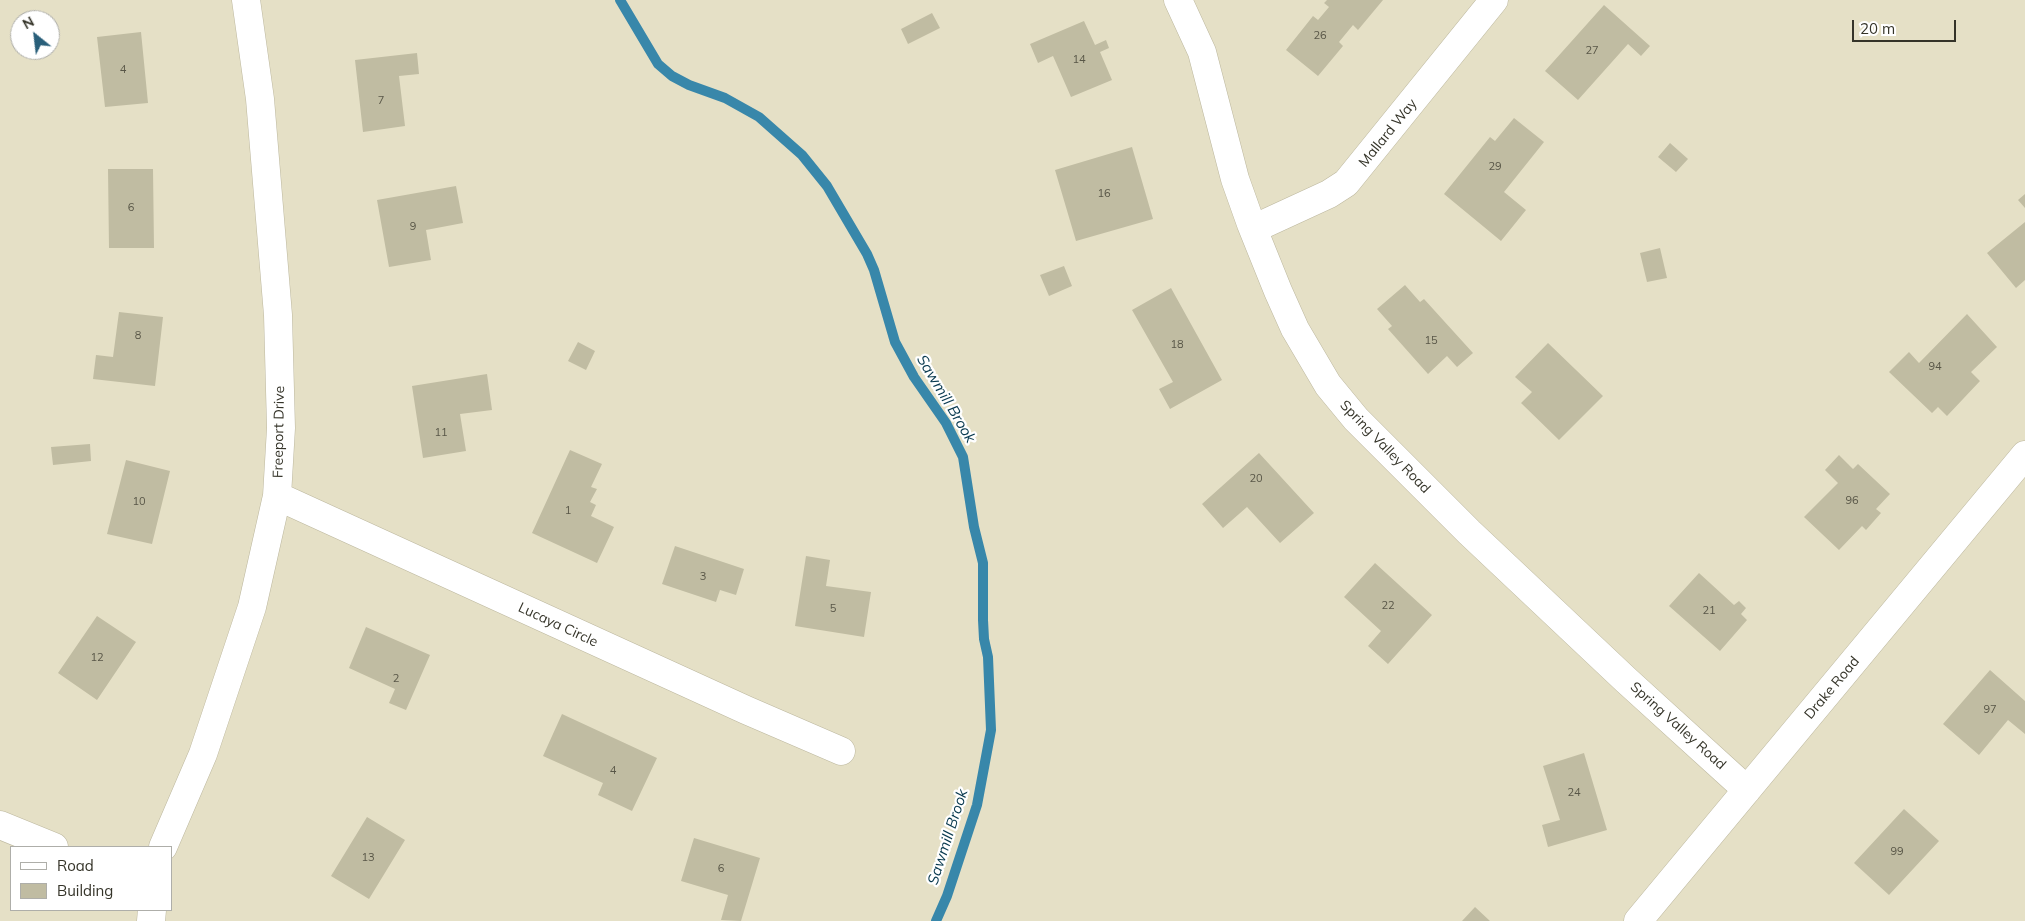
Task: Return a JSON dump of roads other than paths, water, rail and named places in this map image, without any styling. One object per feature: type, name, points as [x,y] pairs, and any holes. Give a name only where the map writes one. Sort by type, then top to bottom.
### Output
[{"type":"street","name":"Freeport Drive","points":[[163,846],[203,754],[252,607],[277,496],[281,428],[278,315],[260,99],[246,0]]},
{"type":"street","name":"Spring Valley Road","points":[[1178,0],[1202,52],[1236,179],[1253,229],[1295,329],[1320,374],[1343,404],[1469,532],[1626,680],[1748,790]]},
{"type":"street","name":"Mallard Way","points":[[1253,229],[1329,194],[1346,183],[1494,0]]},
{"type":"street","name":"Drake Road","points":[[1638,921],[2025,456]]},
{"type":"street","name":"Lucaya Circle","points":[[277,496],[746,710],[841,751]]},
{"type":"street","points":[[0,825],[52,846]]},
{"type":"waterway","name":"Sawmill Brook","points":[[620,0],[658,64],[672,76],[689,85],[725,98],[759,117],[802,155],[827,186],[867,254],[874,270],[895,342],[914,377],[946,423],[963,457],[974,527],[983,563],[983,620],[984,639],[988,657],[991,730],[977,805],[947,896],[936,921]]}]
